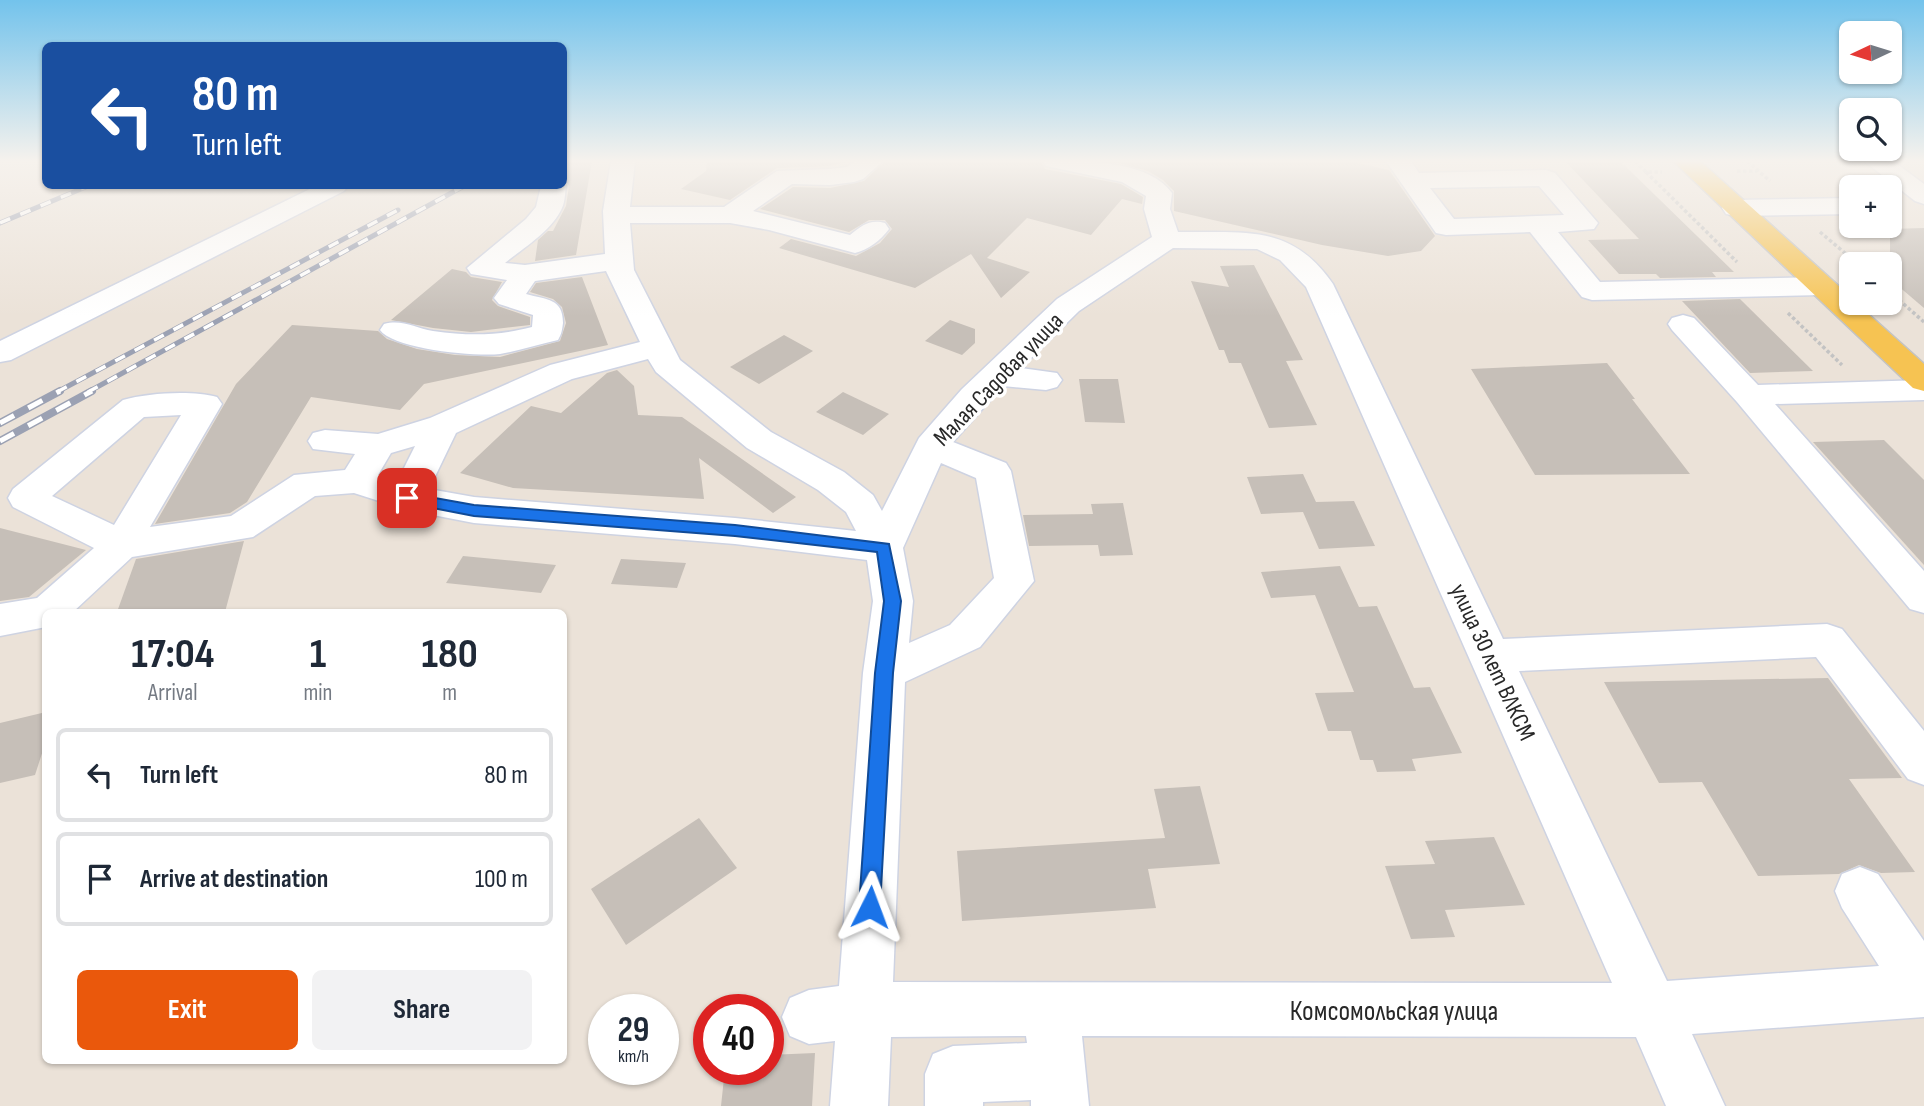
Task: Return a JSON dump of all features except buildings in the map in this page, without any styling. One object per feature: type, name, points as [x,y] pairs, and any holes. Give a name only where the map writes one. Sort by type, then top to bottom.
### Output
[{"type":"main road","points":[[1740,213],[1924,380]]},
{"type":"street","points":[[0,353],[282,213]]},
{"type":"street","points":[[545,213],[535,225],[481,268],[525,274],[619,261]]},
{"type":"street","points":[[730,215],[733,213]]},
{"type":"street","points":[[1158,213],[1167,240]]},
{"type":"street","points":[[1435,213],[1446,227],[1585,223],[1576,213]]},
{"type":"street","points":[[859,1106],[884,673],[892,601],[884,548],[860,504],[831,481],[759,440],[667,365],[620,271],[616,215],[730,215],[772,222],[855,245],[875,229]]},
{"type":"street","points":[[1537,224],[1592,291],[1821,286]]},
{"type":"street","name":"улица 30 лет ВЛКСМ","points":[[1167,240],[1262,241],[1290,254],[1319,284],[1696,1106]]},
{"type":"street","name":"Малая Садовая улица","points":[[884,548],[931,446],[995,375],[1068,306],[1167,240]]},
{"type":"street","points":[[395,330],[429,340],[498,345],[547,333],[548,310],[509,298],[525,274]]},
{"type":"street","points":[[1683,324],[1749,395],[1924,598]]},
{"type":"street","points":[[325,441],[379,445],[442,426],[561,372],[659,347]]},
{"type":"street","points":[[995,375],[1046,380]]},
{"type":"street","points":[[1749,395],[1924,390]]},
{"type":"street","points":[[51,609],[121,545],[205,404],[135,407],[26,498],[121,545],[240,528],[307,484],[356,481],[407,498],[487,512],[735,531],[884,548]]},
{"type":"street","points":[[407,498],[441,460],[442,426]]},
{"type":"street","points":[[356,481],[379,445]]},
{"type":"street","points":[[884,673],[965,636],[1014,580],[993,471],[931,446]]},
{"type":"street","points":[[0,620],[42,612]]},
{"type":"street","points":[[1491,656],[1827,640],[1924,765]]},
{"type":"street","points":[[1860,891],[1924,989]]},
{"type":"street","name":"Комсомольская улица","points":[[809,1017],[864,1010],[1650,1010],[1924,989]]},
{"type":"street","points":[[954,1106],[953,1074],[1058,1088],[1052,1009]]},
{"type":"path","points":[[1902,303],[1924,322]]},
{"type":"railway","points":[[0,223],[25,213]]},
{"type":"railway","points":[[57,392],[393,213]]},
{"type":"railway","points":[[88,392],[415,213]]},
{"type":"railway","points":[[0,423],[60,391]]},
{"type":"railway","points":[[0,441],[92,391]]},
{"type":"route","points":[[407,498],[526,516],[735,531],[884,548],[892,601],[884,673],[870,907]]}]
